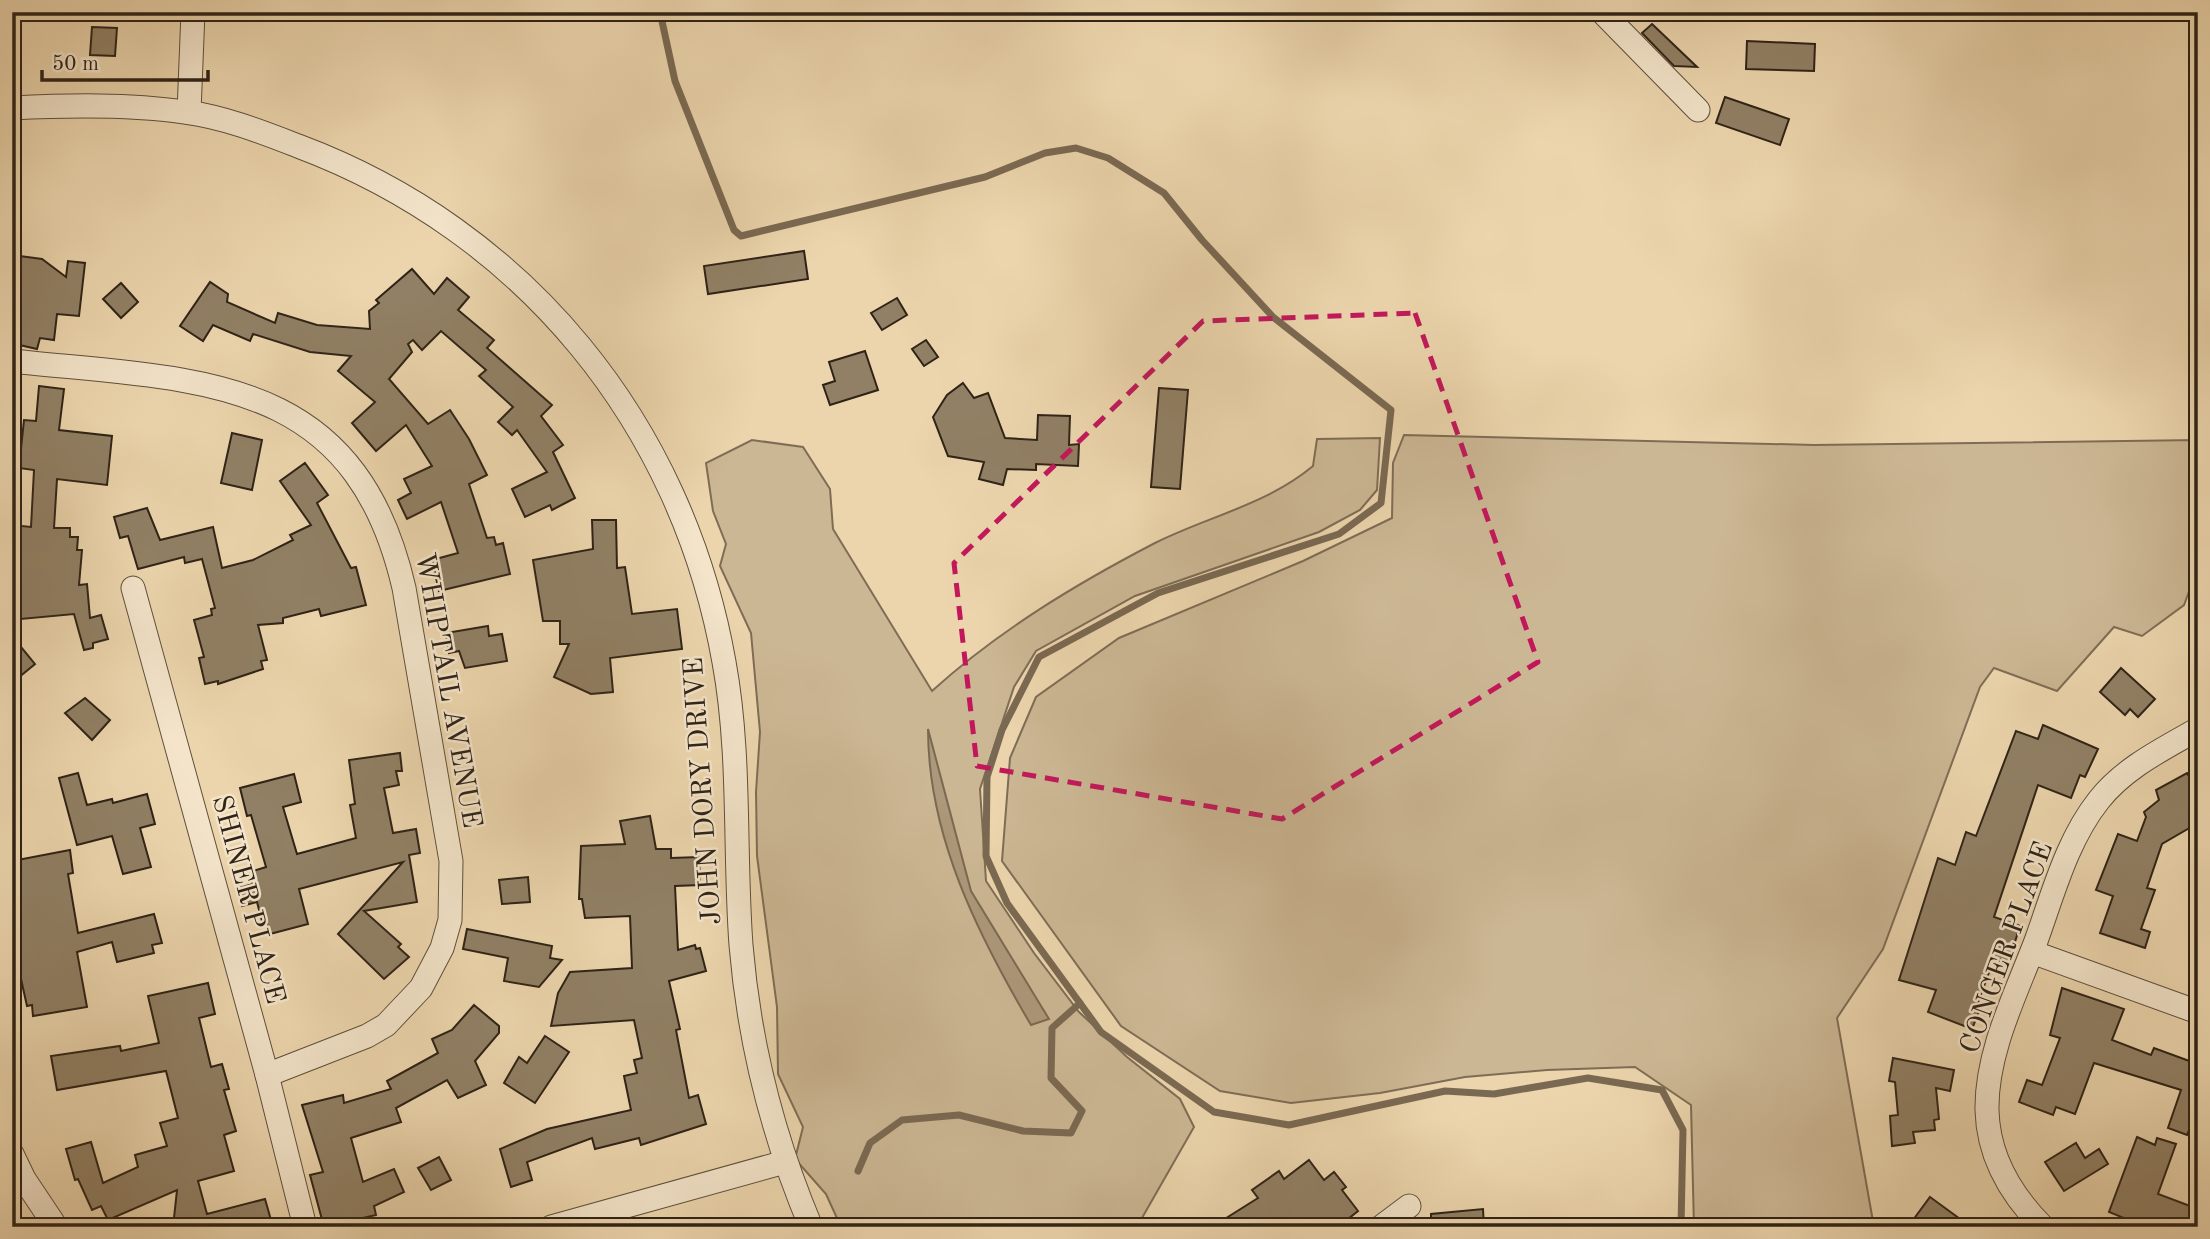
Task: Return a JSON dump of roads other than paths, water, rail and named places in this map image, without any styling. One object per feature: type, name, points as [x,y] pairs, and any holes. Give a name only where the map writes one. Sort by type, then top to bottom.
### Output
[{"type":"street","points":[[189,112],[193,12]]},
{"type":"street","points":[[1602,12],[1698,110]]},
{"type":"street","name":"JOHN DORY DRIVE","points":[[12,108],[111,106],[189,112],[232,123],[335,159],[385,183],[467,235],[519,279],[563,325],[600,370],[643,438],[686,524],[705,578],[725,666],[744,974],[762,1080],[785,1161],[811,1227]]},
{"type":"street","name":"WHIPTAIL AVENUE","points":[[12,361],[173,378],[240,393],[276,407],[307,425],[335,447],[360,478],[394,544],[409,615],[451,861],[450,920],[442,948],[421,988],[386,1025],[367,1036],[267,1075]]},
{"type":"street","name":"SHINER PLACE","points":[[133,588],[267,1075],[305,1227]]},
{"type":"street","name":"CONGER PLACE","points":[[2043,1227],[2007,1182],[1995,1154],[1987,1111],[1994,1057],[2074,842],[2099,799],[2120,777],[2198,729]]},
{"type":"street","points":[[2032,952],[2198,1012]]},
{"type":"street","points":[[12,1154],[24,1179],[56,1227]]},
{"type":"street","points":[[561,1226],[785,1161]]},
{"type":"street","points":[[1381,1227],[1409,1206]]},
{"type":"waterway","points":[[660,12],[675,81],[734,230],[741,236],[985,177],[1045,153],[1076,148],[1108,158],[1164,193],[1202,240],[1273,317],[1391,410],[1381,503],[1339,534],[1158,593],[1039,657],[1002,730],[987,777],[986,856],[1007,903],[1101,1032],[1214,1112],[1289,1125],[1445,1091],[1494,1094],[1588,1078],[1662,1090],[1683,1130],[1681,1227]]},
{"type":"waterway","points":[[858,1171],[870,1143],[902,1120],[959,1115],[1023,1131],[1071,1133],[1082,1111],[1051,1078],[1052,1028],[1080,1003]]}]
